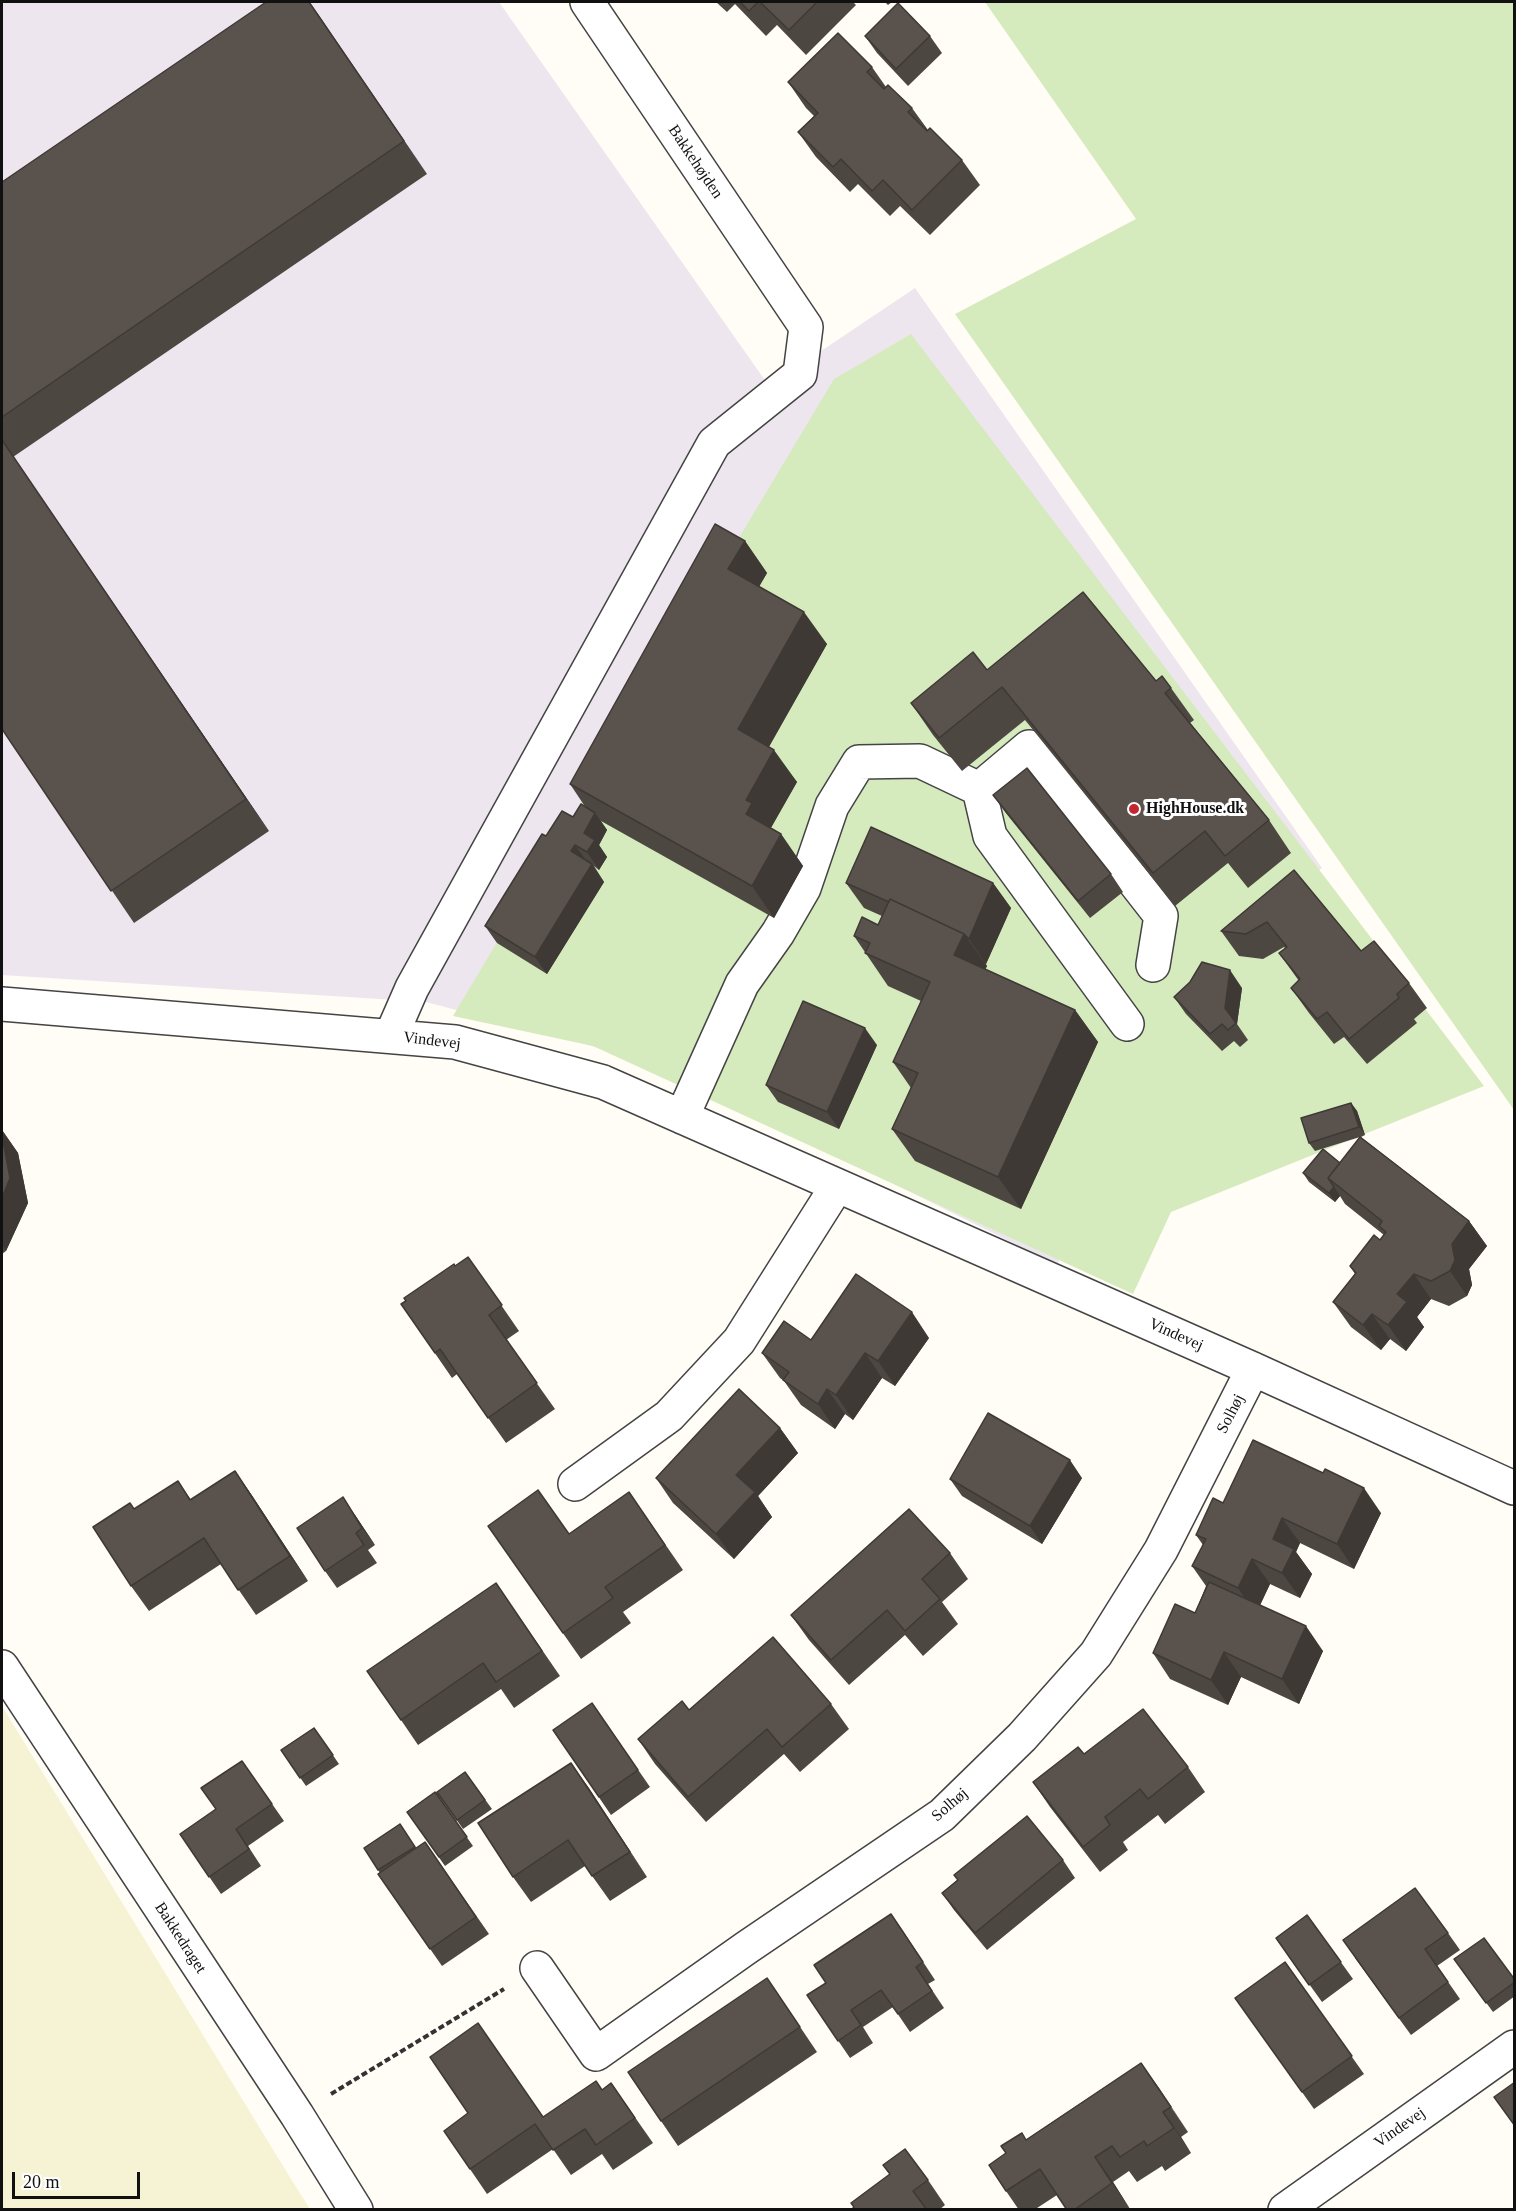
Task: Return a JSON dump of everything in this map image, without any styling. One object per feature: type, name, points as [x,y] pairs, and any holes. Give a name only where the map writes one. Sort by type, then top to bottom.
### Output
[{"type":"street","name":"Bakkehøjden","points":[[391,1036],[412,988],[714,443],[800,374],[806,327],[587,2]]},
{"type":"street","points":[[979,789],[1029,747],[1161,916],[1153,965]]},
{"type":"street","points":[[682,1117],[742,984],[778,933],[804,888],[832,806],[859,762],[920,761],[979,789]]},
{"type":"street","points":[[979,789],[990,836],[1127,1024]]},
{"type":"street","name":"Vindevej","points":[[2,1004],[455,1042],[603,1082],[1253,1369],[1515,1488]]},
{"type":"street","points":[[575,1484],[669,1416],[739,1341],[837,1186]]},
{"type":"street","name":"Solhøj","points":[[537,1968],[597,2054],[746,1948],[942,1815],[1022,1737],[1096,1654],[1161,1550],[1253,1369]]},
{"type":"street","name":"Bakkedraget","points":[[2,1667],[297,2115],[356,2210]]},
{"type":"street","name":"Vindevej","points":[[1285,2210],[1515,2047]]},
{"type":"path","points":[[297,2115],[537,1968]]},
{"type":"shaded area","points":[[2,2],[499,2],[769,386],[915,288],[1322,868],[1185,975],[1057,1265],[645,1060],[426,1002],[2,975]]},
{"type":"shaded area","points":[[2,1706],[291,2179],[310,2209],[2,2209]]},
{"type":"green space","points":[[985,2],[1514,2],[1514,1110],[955,314],[1136,219]]},
{"type":"green space","points":[[911,334],[1484,1086],[1171,1212],[1133,1294],[593,1046],[453,1016],[834,379]]},
{"type":"building","points":[[266,2],[309,2],[404,141],[2,417],[2,182]]},
{"type":"building","points":[[740,2],[758,2],[749,11]]},
{"type":"building","points":[[760,2],[817,2],[789,30]]},
{"type":"building","points":[[898,3],[930,36],[896,69],[865,36]]},
{"type":"building","points":[[838,33],[872,67],[867,72],[884,89],[888,85],[912,108],[908,112],[927,131],[930,128],[962,160],[912,210],[883,180],[872,191],[841,159],[833,167],[798,132],[818,113],[788,82]]},
{"type":"building","points":[[2,440],[246,799],[111,891],[2,729]]},
{"type":"building","points":[[715,524],[745,541],[728,569],[804,612],[738,729],[774,750],[746,800],[752,803],[746,814],[781,834],[752,886],[570,784]]},
{"type":"building","points":[[1083,592],[1156,681],[1162,676],[1171,688],[1165,693],[1269,820],[1225,856],[1205,831],[1153,873],[1002,687],[939,738],[911,703],[973,652],[987,670]]},
{"type":"building","points":[[1027,768],[1111,874],[1078,901],[993,795]]},
{"type":"building","points":[[581,804],[595,813],[584,833],[595,840],[587,852],[575,845],[571,851],[592,864],[535,957],[485,926],[542,834],[546,836],[562,811],[573,817]]},
{"type":"building","points":[[871,827],[993,883],[969,939],[964,934],[890,899],[889,902],[846,883]]},
{"type":"building","points":[[1294,870],[1361,951],[1374,941],[1409,983],[1397,994],[1399,998],[1349,1039],[1327,1012],[1317,1019],[1291,988],[1300,979],[1279,953],[1287,947],[1267,922],[1246,934],[1221,931]]},
{"type":"building","points":[[890,899],[964,934],[954,955],[1075,1010],[998,1177],[892,1129],[918,1073],[893,1062],[930,982],[865,953],[870,943],[854,936],[862,917],[878,925]]},
{"type":"building","points":[[1202,962],[1230,970],[1225,1008],[1236,1023],[1228,1030],[1222,1024],[1210,1034],[1174,997],[1190,982]]},
{"type":"building","points":[[803,1001],[865,1028],[827,1112],[766,1085]]},
{"type":"building","points":[[1351,1103],[1359,1127],[1309,1143],[1301,1118]]},
{"type":"building","points":[[2,1135],[10,1178],[2,1198]]},
{"type":"building","points":[[1360,1137],[1469,1221],[1452,1244],[1455,1260],[1450,1271],[1431,1281],[1414,1274],[1397,1294],[1407,1302],[1388,1325],[1372,1314],[1363,1325],[1333,1302],[1356,1273],[1350,1266],[1374,1235],[1380,1240],[1386,1232],[1379,1226],[1382,1221],[1328,1178]]},
{"type":"building","points":[[1323,1149],[1340,1163],[1328,1178],[1334,1187],[1329,1193],[1303,1173]]},
{"type":"building","points":[[468,1257],[502,1305],[489,1315],[537,1383],[488,1418],[440,1349],[435,1353],[401,1304],[406,1301],[404,1298]]},
{"type":"building","points":[[856,1274],[912,1312],[878,1361],[865,1353],[836,1395],[827,1389],[818,1404],[783,1380],[789,1372],[762,1353],[784,1321],[811,1340]]},
{"type":"building","points":[[739,1389],[780,1428],[736,1475],[755,1492],[716,1534],[656,1478]]},
{"type":"building","points":[[988,1413],[1070,1460],[1030,1526],[950,1479]]},
{"type":"building","points":[[1253,1440],[1323,1473],[1325,1469],[1364,1488],[1337,1544],[1282,1518],[1273,1539],[1294,1549],[1282,1573],[1252,1559],[1238,1588],[1192,1566],[1206,1539],[1196,1535],[1213,1498],[1223,1503]]},
{"type":"building","points":[[235,1471],[290,1556],[238,1590],[204,1538],[131,1586],[93,1527],[130,1503],[134,1509],[178,1481],[190,1500]]},
{"type":"building","points":[[538,1490],[569,1534],[629,1492],[665,1545],[605,1587],[613,1598],[563,1633],[488,1526]]},
{"type":"building","points":[[343,1497],[362,1528],[356,1533],[364,1545],[325,1571],[297,1528]]},
{"type":"building","points":[[909,1509],[950,1553],[922,1579],[940,1599],[905,1631],[887,1610],[831,1660],[791,1615]]},
{"type":"building","points":[[1209,1582],[1306,1626],[1282,1679],[1224,1652],[1211,1680],[1153,1653],[1175,1604],[1195,1613]]},
{"type":"building","points":[[496,1583],[542,1651],[496,1682],[483,1663],[401,1720],[367,1671]]},
{"type":"building","points":[[773,1637],[831,1704],[782,1747],[767,1729],[688,1797],[638,1739],[682,1701],[689,1710]]},
{"type":"building","points":[[592,1703],[638,1770],[599,1797],[553,1730]]},
{"type":"building","points":[[1143,1709],[1188,1767],[1148,1799],[1140,1789],[1105,1817],[1110,1825],[1083,1847],[1033,1782],[1078,1747],[1084,1754]]},
{"type":"building","points":[[314,1728],[333,1755],[300,1778],[281,1750]]},
{"type":"building","points":[[242,1761],[272,1804],[236,1829],[249,1849],[209,1877],[180,1834],[216,1809],[201,1788]]},
{"type":"building","points":[[571,1763],[630,1852],[592,1876],[568,1840],[513,1877],[478,1823]]},
{"type":"building","points":[[465,1772],[485,1800],[457,1820],[437,1792]]},
{"type":"building","points":[[435,1792],[467,1837],[439,1857],[407,1812]]},
{"type":"building","points":[[1027,1816],[1063,1860],[975,1933],[942,1893],[958,1880],[954,1875]]},
{"type":"building","points":[[400,1824],[415,1847],[378,1870],[364,1848]]},
{"type":"building","points":[[425,1842],[476,1917],[430,1949],[378,1874]]},
{"type":"building","points":[[1415,1888],[1448,1933],[1425,1949],[1448,1982],[1399,2018],[1343,1940]]},
{"type":"building","points":[[891,1914],[923,1962],[916,1967],[932,1991],[898,2014],[881,1990],[851,2010],[861,2025],[838,2041],[807,1995],[826,1983],[814,1965]]},
{"type":"building","points":[[1307,1915],[1341,1962],[1309,1985],[1276,1938]]},
{"type":"building","points":[[1484,1938],[1515,1980],[1486,2003],[1454,1959]]},
{"type":"building","points":[[1285,1962],[1352,2056],[1302,2092],[1235,1998]]},
{"type":"building","points":[[767,1978],[800,2027],[661,2121],[628,2072]]},
{"type":"building","points":[[478,2023],[543,2117],[596,2081],[602,2090],[611,2083],[635,2118],[596,2145],[585,2129],[553,2150],[535,2124],[470,2169],[444,2131],[468,2113],[430,2057]]},
{"type":"building","points":[[1141,2063],[1171,2107],[1163,2112],[1174,2128],[1147,2146],[1144,2141],[1120,2157],[1112,2146],[1095,2157],[1112,2183],[1074,2210],[1067,2210],[1040,2169],[1006,2191],[989,2165],[1006,2153],[1001,2146],[1022,2133],[1026,2140]]},
{"type":"building","points":[[1515,2082],[1515,2126],[1494,2097]]},
{"type":"building","points":[[905,2149],[928,2180],[913,2191],[927,2210],[851,2210],[854,2207],[851,2203],[890,2174],[883,2165]]},
{"type":"place","name":"HighHouse.dk","points":[[1134,809]]}]
